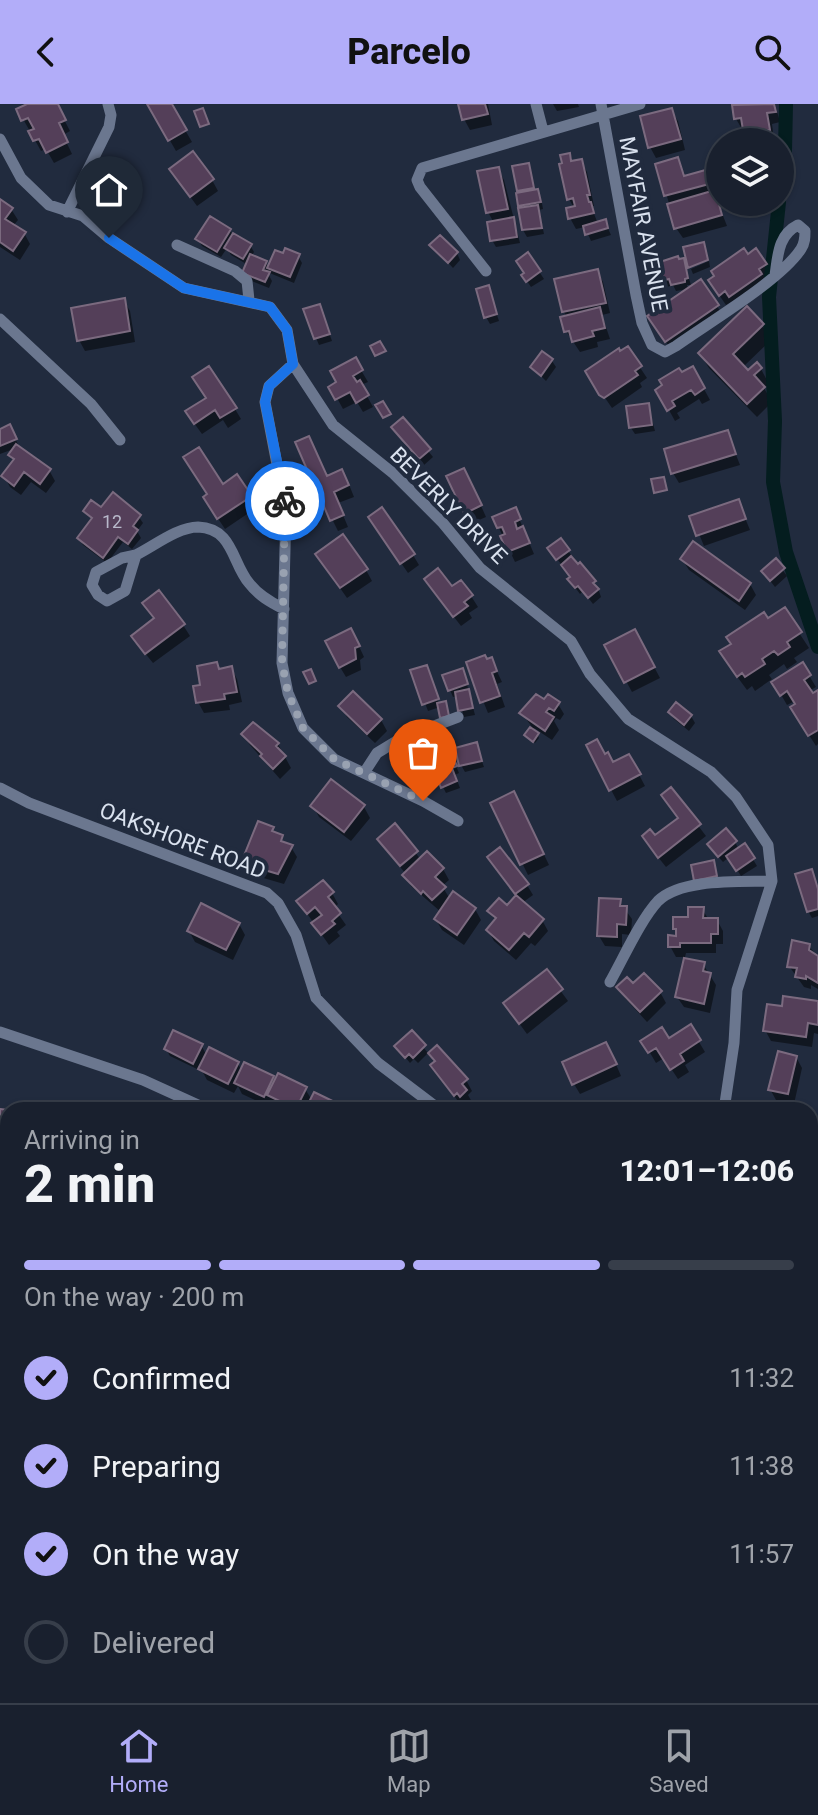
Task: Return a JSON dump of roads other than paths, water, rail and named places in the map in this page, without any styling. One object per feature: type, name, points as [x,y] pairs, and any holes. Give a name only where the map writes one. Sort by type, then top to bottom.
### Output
[{"type":"street","points":[[67,212],[109,127],[111,115],[108,104]]},
{"type":"street","points":[[536,104],[543,131]]},
{"type":"street","points":[[486,271],[420,187],[418,173],[422,168],[543,131],[602,109],[640,104]]},
{"type":"street","name":"MAYFAIR AVENUE","points":[[602,109],[636,295],[642,323],[652,345],[665,352],[676,346],[775,275]]},
{"type":"street","name":"BEVERLY DRIVE","points":[[0,139],[21,178],[49,205],[83,216],[109,238],[184,288],[270,307],[287,330],[293,364],[333,425],[394,474],[442,522],[480,568],[571,641],[590,674],[628,719],[711,772],[736,797],[768,845],[772,881],[737,990],[734,1043],[725,1102]]},
{"type":"street","points":[[177,245],[235,271],[247,281],[249,300]]},
{"type":"street","points":[[0,319],[91,404],[120,440]]},
{"type":"street","points":[[293,364],[269,386],[265,402],[286,511],[282,663],[288,693],[303,728],[334,759],[458,821]]},
{"type":"street","points":[[136,555],[197,527],[212,530],[220,533],[231,545],[247,581],[262,597],[284,609]]},
{"type":"street","points":[[364,773],[377,753],[400,739],[458,717]]},
{"type":"street","name":"OAKSHORE ROAD","points":[[0,788],[29,803],[267,893],[278,903],[296,935],[316,998],[378,1063],[429,1102]]},
{"type":"street","points":[[610,982],[658,901],[672,891],[692,885],[772,881]]},
{"type":"street","points":[[0,1032],[143,1080],[191,1102]]},
{"type":"waterway","points":[[785,128],[786,104]]},
{"type":"waterway","points":[[778,216],[769,297],[775,421],[773,482],[786,552],[818,647]]}]
